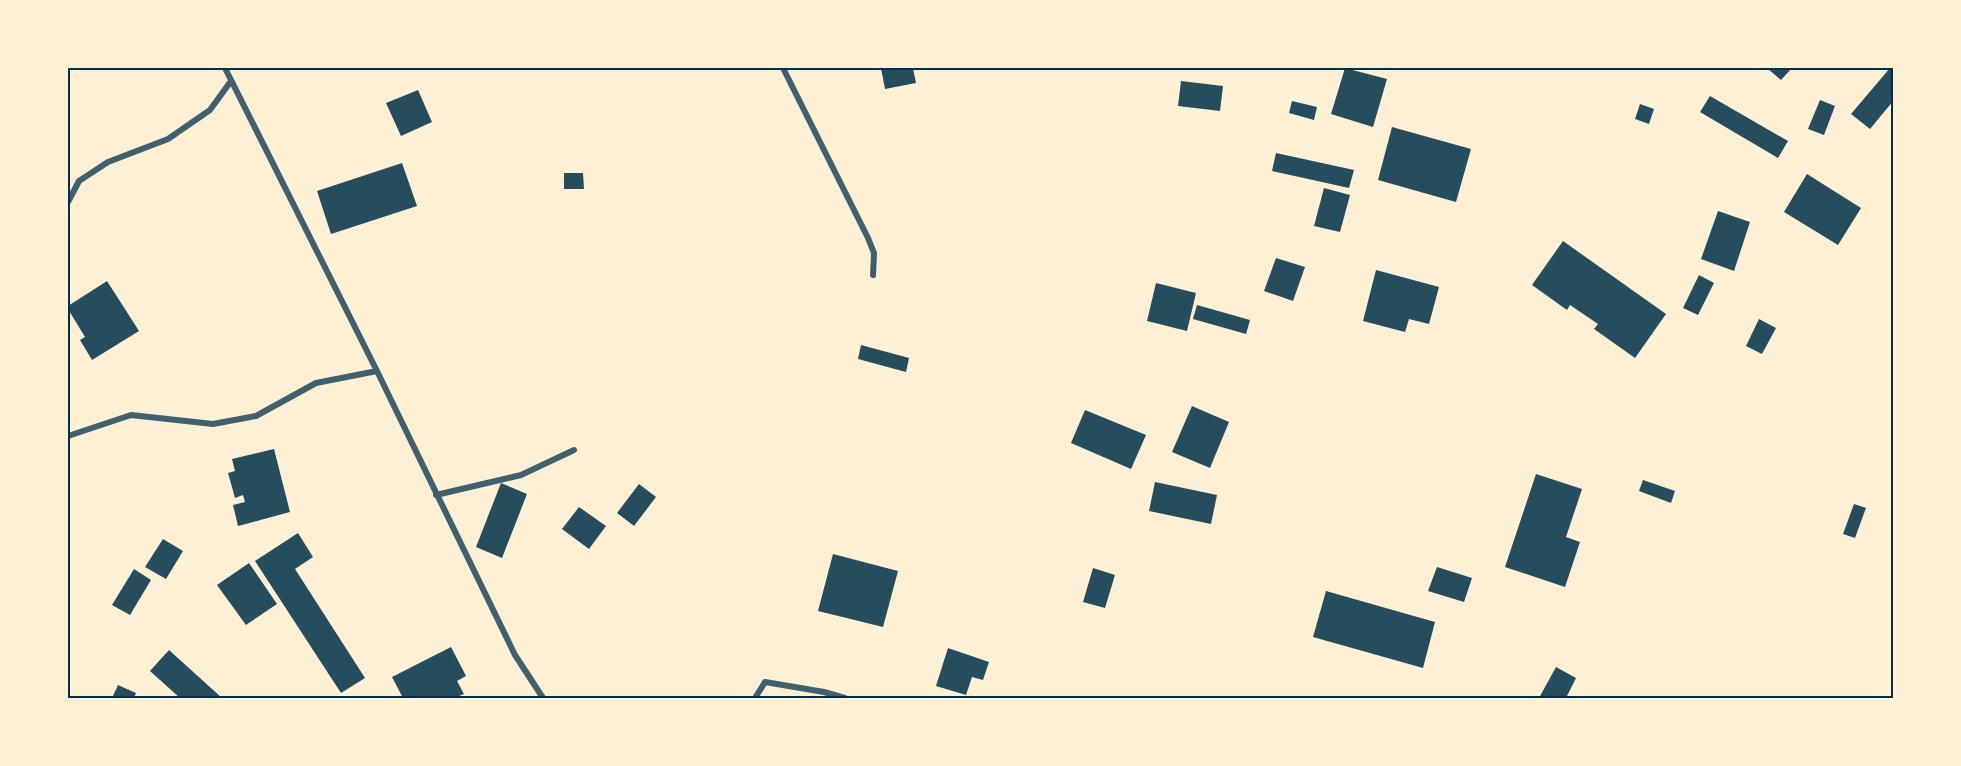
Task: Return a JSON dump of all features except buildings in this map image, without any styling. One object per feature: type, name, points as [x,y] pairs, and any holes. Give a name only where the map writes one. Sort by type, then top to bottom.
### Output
[{"type":"street","points":[[225,68],[377,371],[514,655],[543,699]]},
{"type":"street","points":[[783,68],[868,238],[874,252],[873,275]]},
{"type":"street","points":[[68,202],[79,181],[108,162],[168,139],[210,110],[231,81]]},
{"type":"street","points":[[68,436],[131,415],[213,424],[256,416],[316,383],[377,371]]},
{"type":"street","points":[[436,495],[520,475],[574,450]]},
{"type":"street","points":[[755,699],[765,682],[824,692],[844,699]]}]
